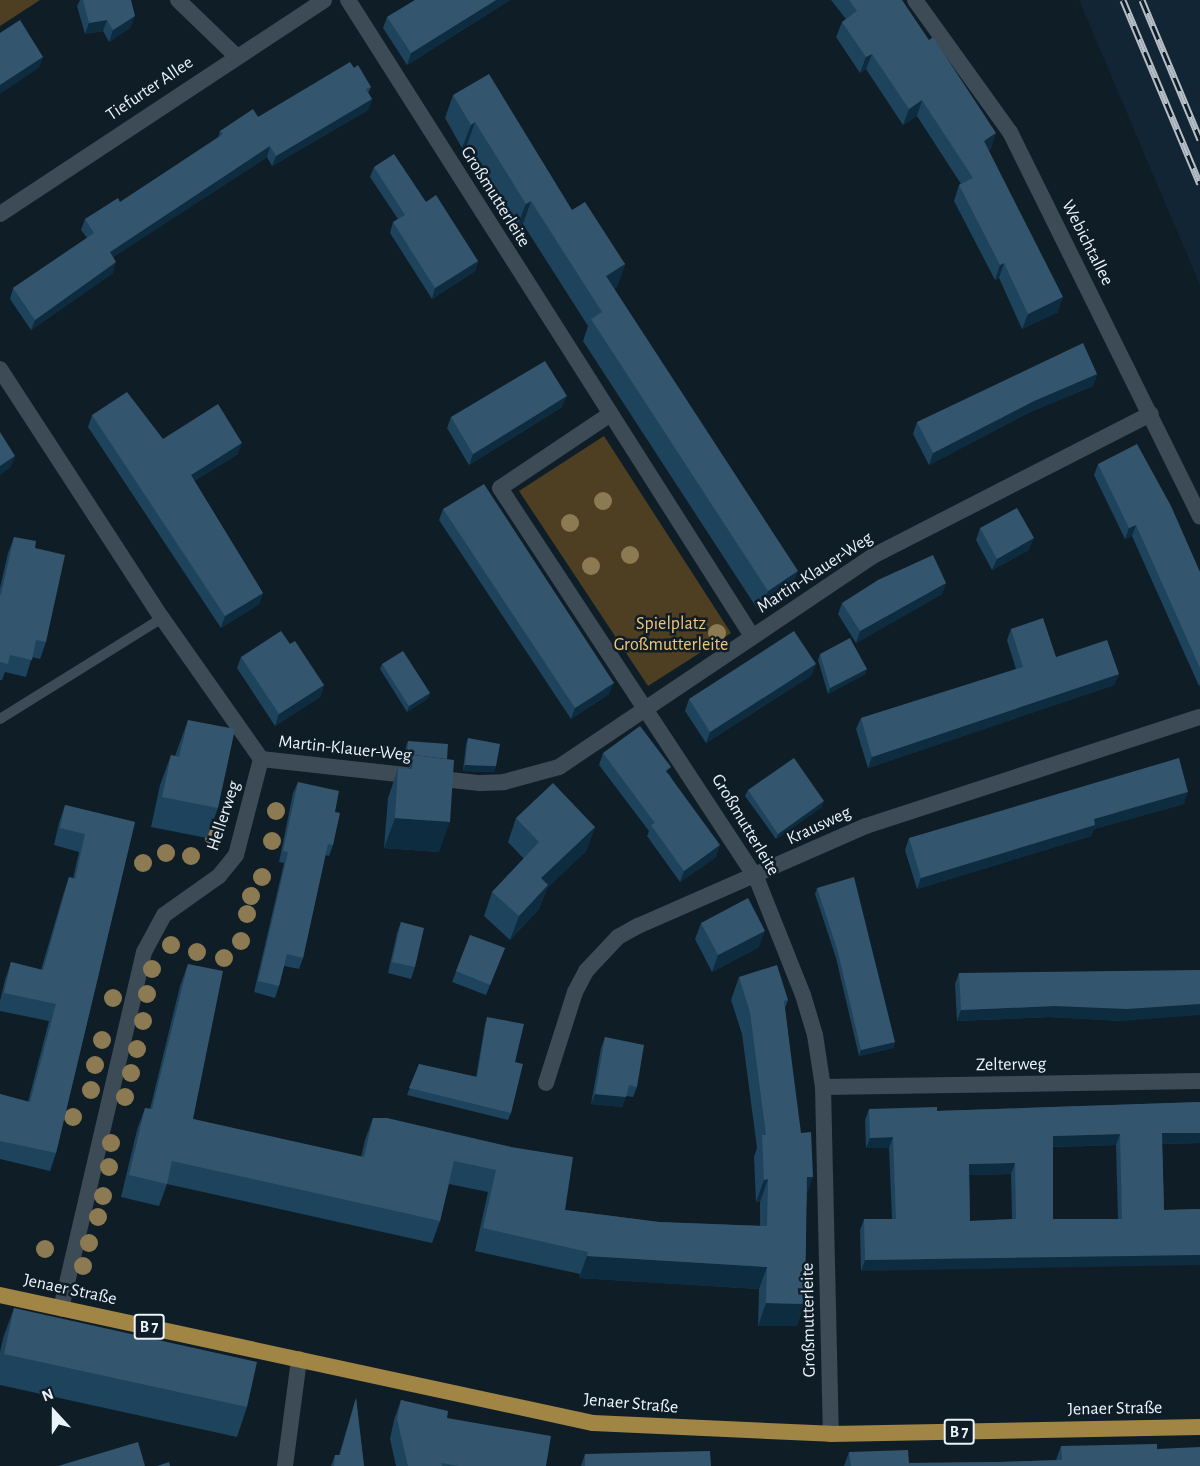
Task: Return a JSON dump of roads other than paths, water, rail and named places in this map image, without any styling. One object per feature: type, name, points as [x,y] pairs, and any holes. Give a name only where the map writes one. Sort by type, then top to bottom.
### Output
[{"type":"main road","name":"Jenaer Straße","points":[[0,1295],[593,1423],[831,1434],[1200,1427]]},
{"type":"street","points":[[178,0],[236,56]]},
{"type":"street","name":"Tiefurter Allee","points":[[0,214],[324,0]]},
{"type":"street","name":"Großmutterleite","points":[[348,0],[609,415],[753,636]]},
{"type":"street","name":"Webichtallee","points":[[915,0],[1010,132],[1200,517]]},
{"type":"street","points":[[0,369],[162,618],[261,759]]},
{"type":"street","name":"Martin-Klauer-Weg","points":[[261,759],[480,783],[504,782],[559,767],[873,556],[1151,414]]},
{"type":"street","name":"Großmutterleite","points":[[609,415],[500,489],[647,707],[756,876],[803,995],[816,1035],[823,1087],[831,1434]]},
{"type":"street","name":"Krausweg","points":[[546,1083],[575,992],[601,953],[638,926],[866,826],[1200,717]]},
{"type":"street","name":"Hellerweg","points":[[61,1308],[144,952],[164,915],[219,876],[236,855],[261,759]]},
{"type":"street","name":"Zelterweg","points":[[823,1087],[1200,1081]]},
{"type":"street","points":[[285,1466],[298,1359]]},
{"type":"lane","points":[[0,719],[162,618]]},
{"type":"railway","points":[[1123,0],[1200,184]]},
{"type":"railway","points":[[1142,0],[1200,139]]},
{"type":"park label","name":"Spielplatz Großmutterleite","points":[[671,635]]}]
